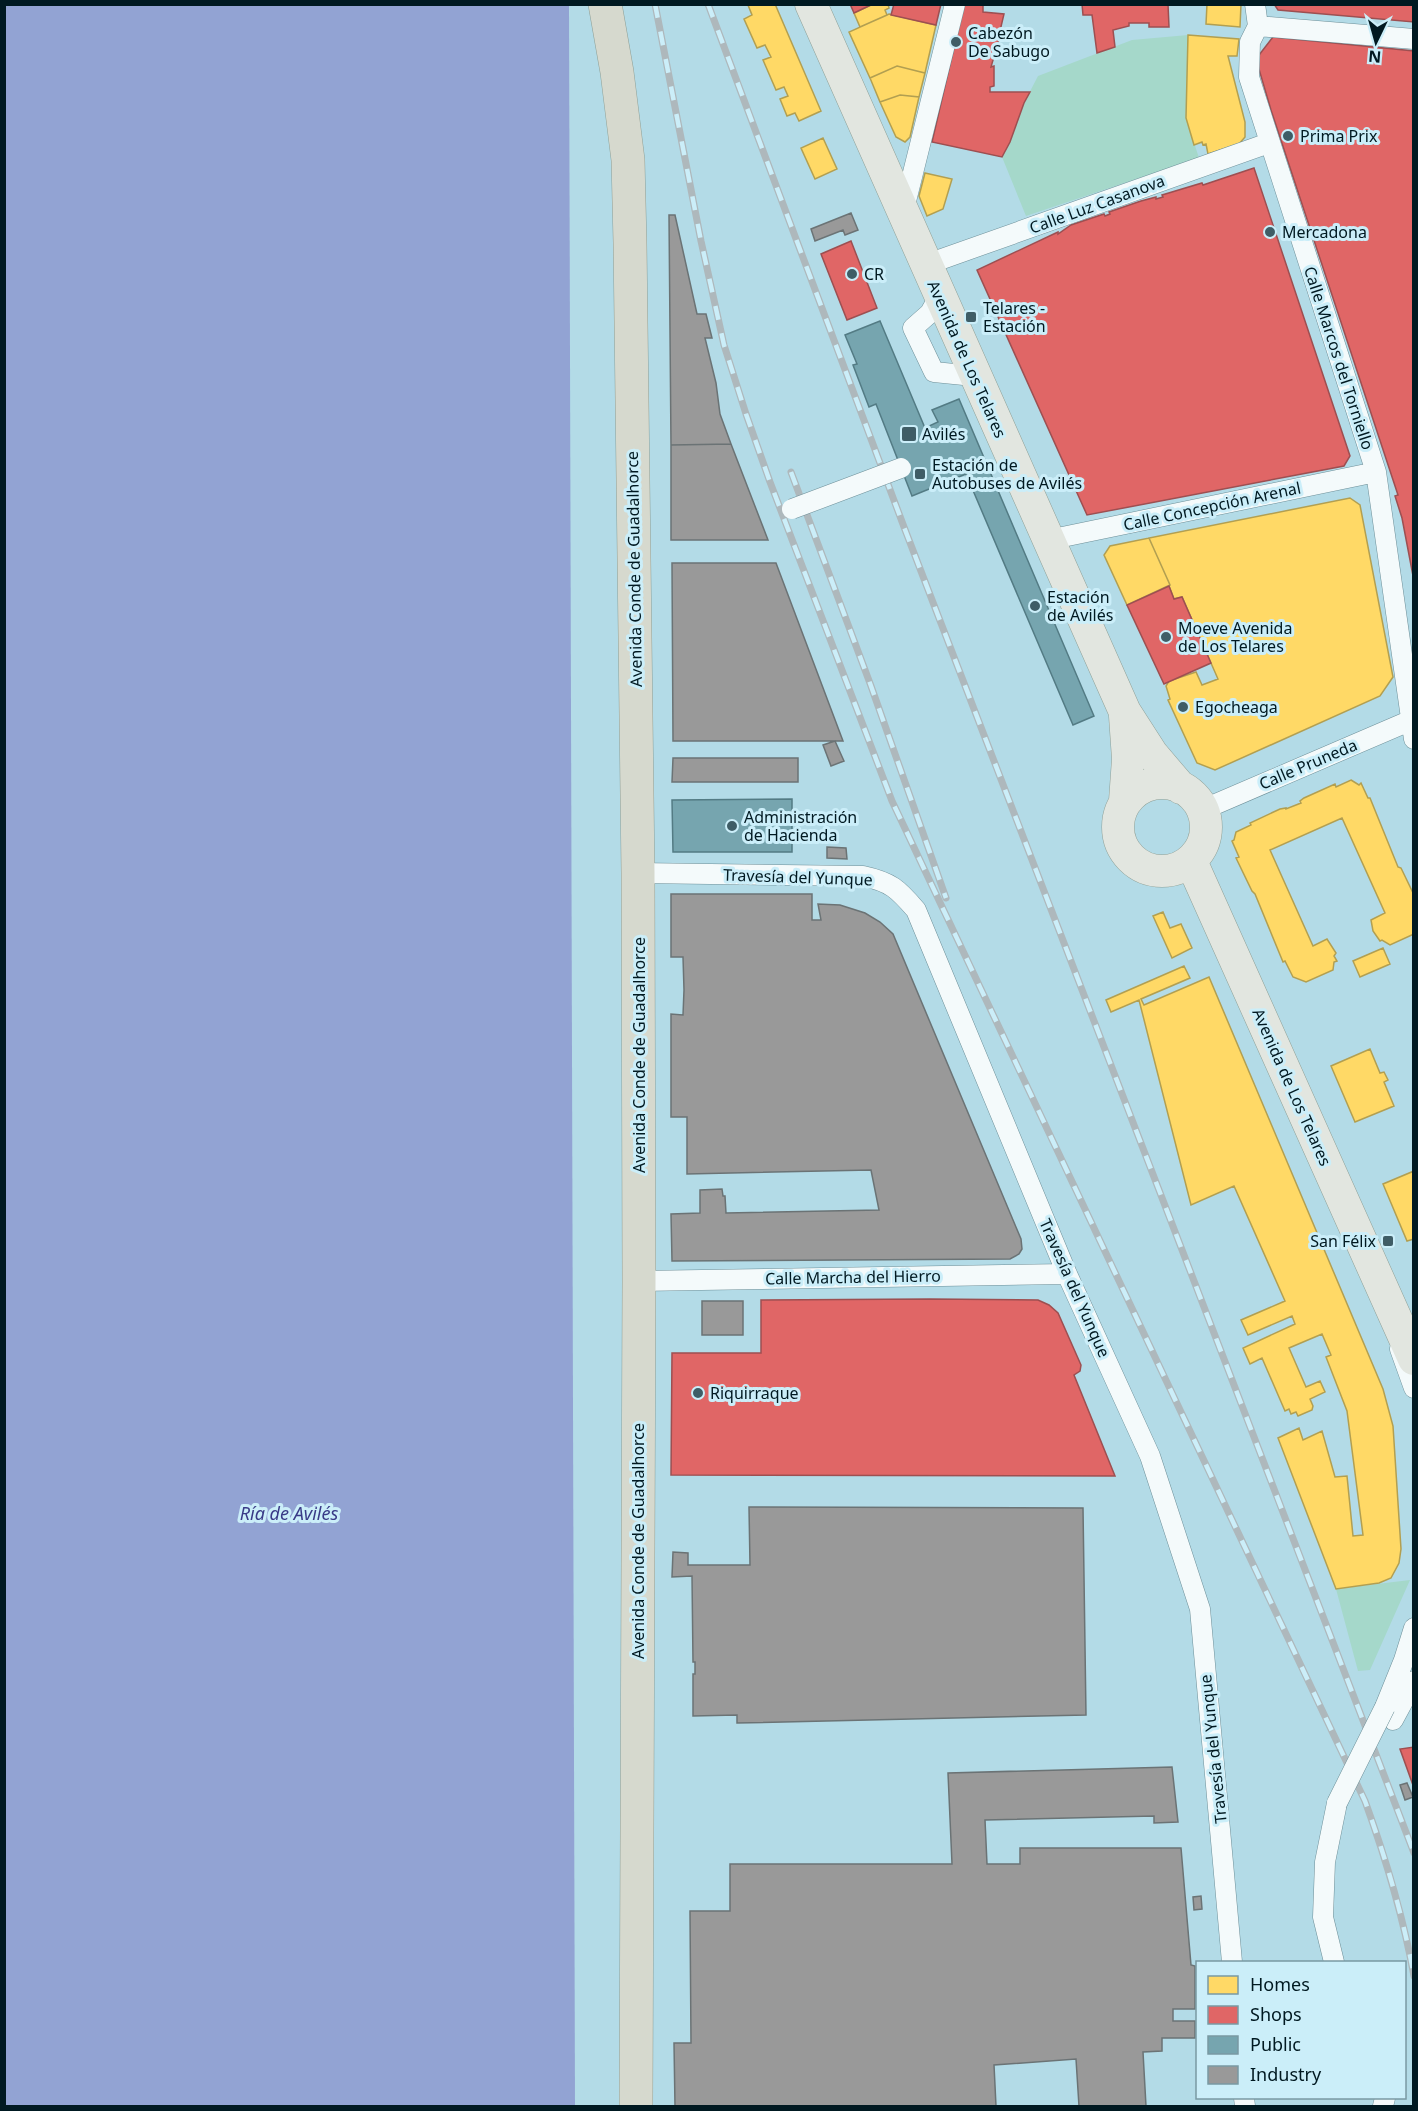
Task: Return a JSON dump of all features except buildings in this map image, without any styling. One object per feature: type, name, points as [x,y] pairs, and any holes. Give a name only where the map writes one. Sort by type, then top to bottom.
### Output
[{"type":"highway","name":"Avenida Conde de Guadalhorce","points":[[605,4],[617,72],[628,159],[638,873],[636,2106]]},
{"type":"main road","name":"Avenida de Los Telares","points":[[811,4],[974,376],[1125,712],[1152,754],[1192,799]]},
{"type":"main road","name":"Avenida de Los Telares","points":[[1125,712],[1128,759],[1125,801]]},
{"type":"main road","points":[[1166,784],[1192,799],[1205,818],[1206,834],[1201,849],[1191,861],[1175,870],[1160,872],[1145,868],[1129,857],[1121,845],[1118,830],[1120,814],[1125,801],[1136,791],[1150,785],[1166,784]]},
{"type":"main road","name":"Avenida de Los Telares","points":[[1191,861],[1413,1359]]},
{"type":"main road","name":"Avenida de Los Telares","points":[[1160,872],[1218,921]]},
{"type":"street","points":[[903,215],[955,4]]},
{"type":"street","name":"Calle Marcos del Torniello","points":[[1255,4],[1258,26],[1250,42],[1249,76],[1376,472],[1412,726]]},
{"type":"street","points":[[1258,26],[1413,39]]},
{"type":"street","name":"Calle Luz Casanova","points":[[925,265],[1269,143]]},
{"type":"street","points":[[792,509],[901,468]]},
{"type":"street","name":"Calle Concepción Arenal","points":[[1048,540],[1376,472]]},
{"type":"street","name":"Calle Pruneda","points":[[1192,799],[1412,726]]},
{"type":"street","name":"Travesía del Yunque","points":[[638,873],[863,876],[882,880],[898,888],[916,910],[1068,1274],[1150,1456],[1200,1609],[1232,1961]]},
{"type":"street","points":[[1366,1253],[1413,1388]]},
{"type":"street","name":"Calle Marcha del Hierro","points":[[639,1281],[1068,1274]]},
{"type":"street","points":[[1389,1714],[1413,1628]]},
{"type":"street","points":[[1334,1961],[1323,1917],[1325,1862],[1341,1808],[1389,1714],[1413,1682]]},
{"type":"green space","points":[[1188,35],[1186,118],[1199,158],[1026,216],[1002,157],[1024,103],[1038,76],[1132,40]]},
{"type":"green space","points":[[1410,1580],[1370,1670],[1358,1671],[1336,1589]]},
{"type":"water","name":"Ría de Avilés","points":[[5,4],[569,5],[575,2106],[5,2106]]},
{"type":"railway","points":[[655,4],[701,241],[724,345],[770,482],[892,801],[1365,1801],[1393,1888],[1414,1976]]},
{"type":"railway","points":[[708,4],[904,527],[1414,1853]]},
{"type":"railway","points":[[791,472],[871,686],[946,898]]},
{"type":"place","name":"Cabezón De Sabugo","points":[[956,42]]},
{"type":"place","name":"Prima Prix","points":[[1288,136]]},
{"type":"place","name":"Mercadona","points":[[1270,232]]},
{"type":"place","name":"CR","points":[[852,274]]},
{"type":"place","name":"Telares - Estación","points":[[971,317]]},
{"type":"place","name":"Avilés","points":[[909,434]]},
{"type":"place","name":"Estación de Autobuses de Avilés","points":[[920,474]]},
{"type":"place","name":"Estación de Avilés","points":[[1035,606]]},
{"type":"place","name":"Moeve Avenida de Los Telares","points":[[1166,637]]},
{"type":"place","name":"Egocheaga","points":[[1183,707]]},
{"type":"place","name":"Administración de Hacienda","points":[[732,826]]},
{"type":"place","name":"San Félix","points":[[1388,1241]]},
{"type":"place","name":"Riquirraque","points":[[698,1393]]}]
